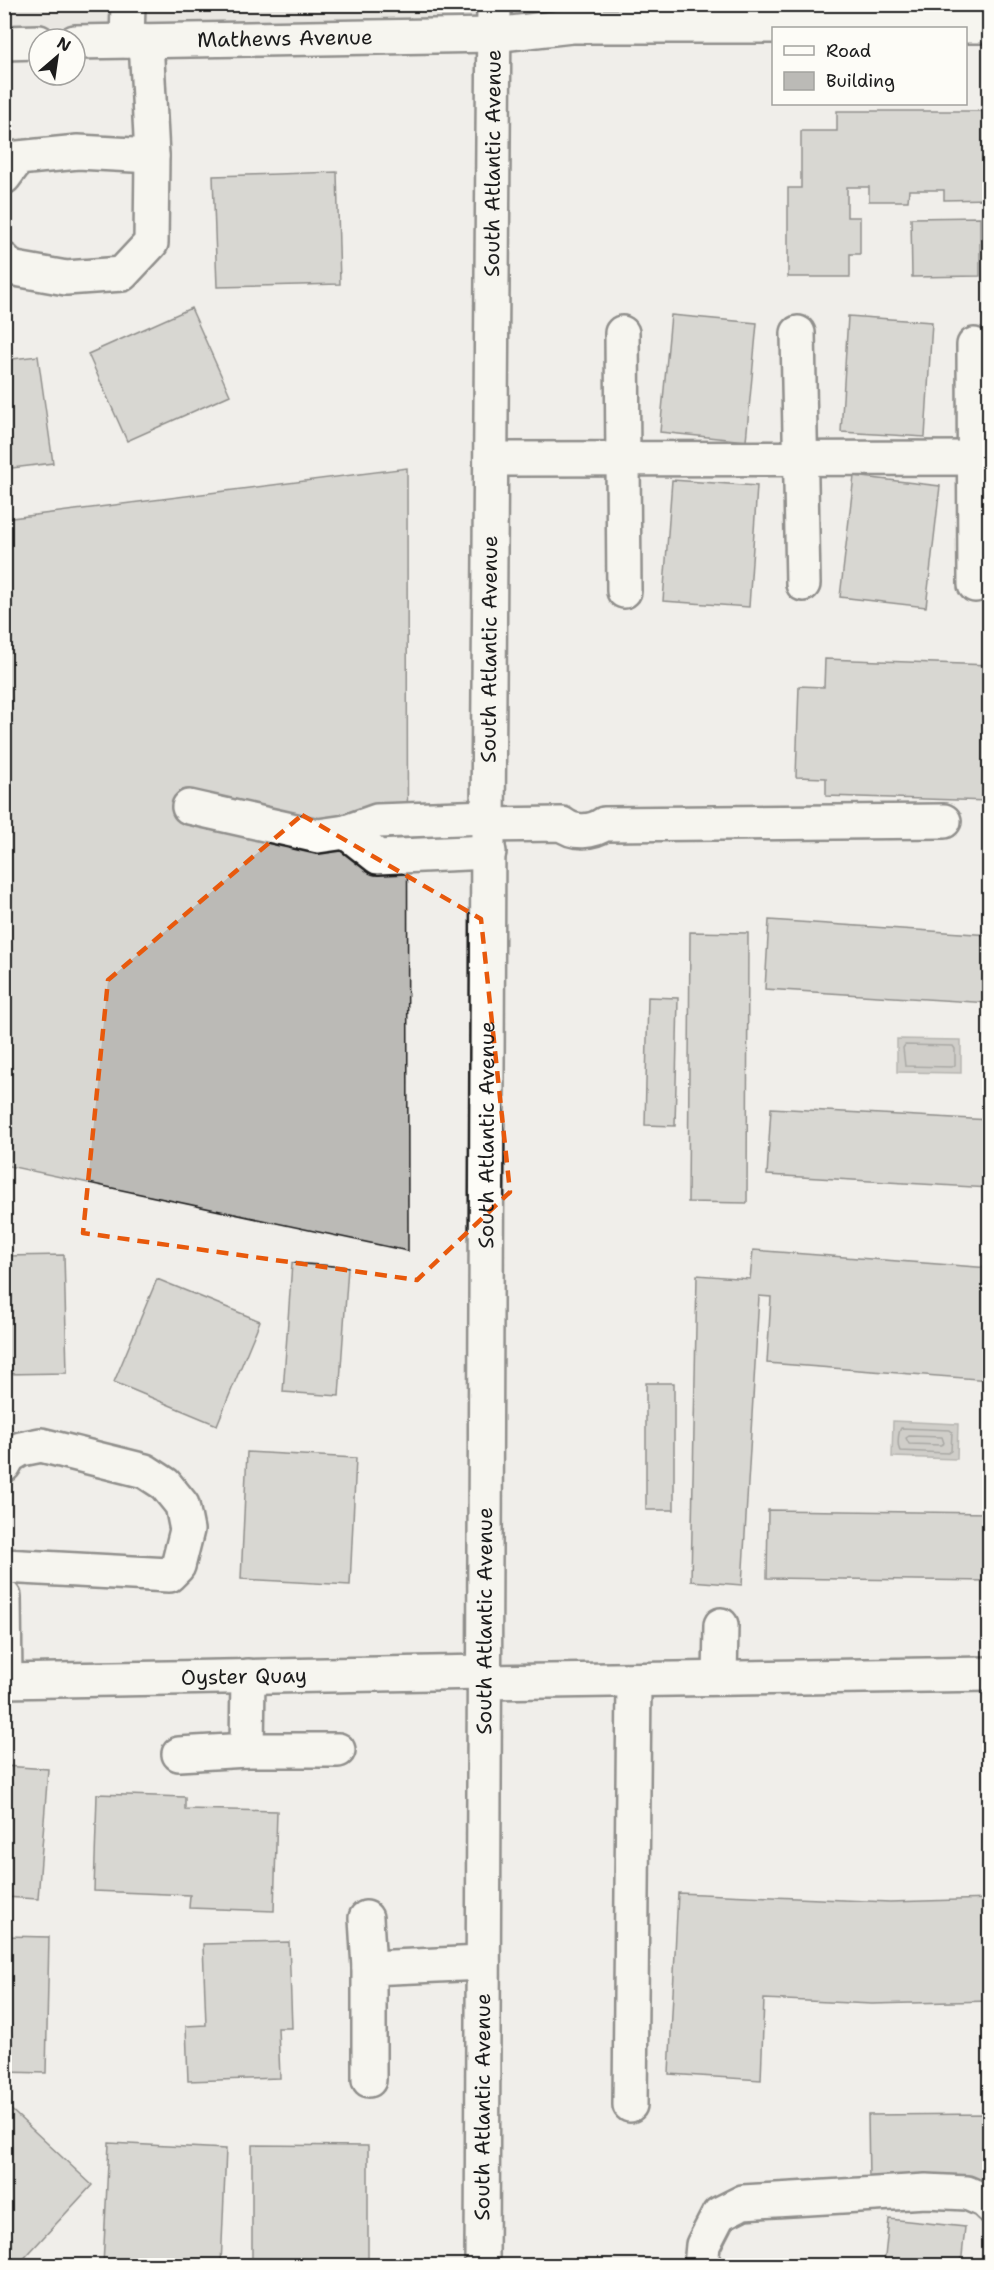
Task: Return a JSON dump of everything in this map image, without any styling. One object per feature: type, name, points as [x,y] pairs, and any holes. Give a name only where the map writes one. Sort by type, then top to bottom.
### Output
[{"type":"street","points":[[4,260],[10,268],[66,278],[122,274],[151,243],[152,156],[136,41],[128,4]]},
{"type":"street","name":"Mathews Avenue","points":[[87,42],[136,41],[494,20],[572,26],[990,26]]},
{"type":"street","name":"South Atlantic Avenue","points":[[482,2265],[494,20]]},
{"type":"street","points":[[4,43],[27,42]]},
{"type":"street","points":[[4,177],[18,158],[78,152],[152,156]]},
{"type":"street","points":[[622,333],[624,591]]},
{"type":"street","points":[[798,333],[803,584]]},
{"type":"street","points":[[974,345],[982,458],[975,585]]},
{"type":"street","points":[[491,459],[982,458]]},
{"type":"street","points":[[189,807],[318,836],[346,832],[378,856],[488,831],[562,824],[569,816],[594,815],[604,824],[944,821]]},
{"type":"street","points":[[4,1465],[9,1456],[21,1449],[40,1445],[145,1471],[165,1484],[182,1505],[187,1530],[178,1566],[169,1575],[4,1566]]},
{"type":"street","points":[[4,1597],[5,1681]]},
{"type":"street","points":[[720,1678],[721,1625]]},
{"type":"street","name":"Oyster Quay","points":[[5,1681],[248,1676],[634,1680],[990,1674]]},
{"type":"street","points":[[247,1750],[248,1676]]},
{"type":"street","points":[[630,2105],[634,1680]]},
{"type":"street","points":[[179,1754],[247,1750],[338,1750]]},
{"type":"street","points":[[366,1918],[369,1968],[369,2080]]},
{"type":"street","points":[[369,1968],[483,1963]]},
{"type":"street","points":[[701,2265],[703,2246],[719,2214],[743,2202],[926,2191],[967,2193],[985,2201],[990,2206]]},
{"type":"highlighted area","points":[[302,815],[481,919],[510,1192],[417,1280],[83,1233],[108,980]]},
{"type":"shaded area","points":[[4,5],[494,5],[494,35],[87,39],[87,27],[27,27],[27,40],[5,43]]},
{"type":"water","points":[[897,1039],[961,1040],[961,1073],[897,1072]]},
{"type":"water","points":[[893,1421],[958,1424],[957,1459],[892,1457]]},
{"type":"building","points":[[837,111],[990,111],[989,199],[944,200],[944,190],[909,190],[908,201],[869,201],[869,187],[847,187],[847,217],[860,217],[860,254],[850,254],[850,277],[788,277],[788,188],[801,188],[801,131],[837,131]]},
{"type":"building","points":[[337,172],[340,284],[217,287],[213,176]]},
{"type":"building","points":[[980,217],[980,276],[912,277],[911,218]]},
{"type":"building","points":[[191,308],[230,395],[127,441],[88,354]]},
{"type":"building","points":[[671,315],[757,323],[746,441],[660,432]]},
{"type":"building","points":[[848,316],[932,322],[925,437],[841,432]]},
{"type":"building","points":[[38,356],[53,463],[4,469],[4,360]]},
{"type":"building","points":[[407,468],[408,1251],[4,1165],[4,519]]},
{"type":"building","points":[[854,476],[940,486],[926,607],[840,597]]},
{"type":"building","points":[[672,480],[757,486],[749,607],[663,601]]},
{"type":"building","points":[[825,659],[990,665],[990,801],[826,796],[826,778],[796,777],[799,686],[824,687]]},
{"type":"building","points":[[769,920],[990,935],[990,1003],[765,989]]},
{"type":"building","points":[[690,932],[748,933],[747,1203],[688,1202]]},
{"type":"building","points":[[648,997],[678,998],[675,1126],[645,1125]]},
{"type":"building","points":[[771,1108],[990,1120],[990,1188],[767,1175]]},
{"type":"building","points":[[753,1250],[990,1268],[990,1380],[767,1363],[771,1297],[759,1296],[742,1585],[691,1581],[697,1275],[750,1279]]},
{"type":"building","points":[[64,1255],[67,1373],[4,1374],[4,1256]]},
{"type":"building","points":[[292,1263],[348,1267],[339,1396],[283,1392]]},
{"type":"building","points":[[157,1279],[260,1321],[217,1425],[114,1382]]},
{"type":"building","points":[[646,1383],[674,1383],[674,1510],[646,1510]]},
{"type":"building","points":[[247,1452],[356,1458],[350,1585],[241,1579]]},
{"type":"building","points":[[768,1510],[990,1513],[990,1581],[767,1578]]},
{"type":"building","points":[[4,1766],[48,1769],[38,1899],[4,1897]]},
{"type":"building","points":[[97,1794],[185,1797],[185,1809],[277,1811],[274,1911],[189,1908],[190,1895],[94,1891]]},
{"type":"building","points":[[678,1893],[890,1902],[990,1899],[990,2001],[872,2004],[764,1999],[761,2080],[669,2074]]},
{"type":"building","points":[[4,1936],[49,1937],[46,2073],[4,2072]]},
{"type":"building","points":[[289,1942],[292,2028],[278,2028],[280,2078],[188,2081],[186,2026],[206,2025],[203,1944]]},
{"type":"building","points":[[4,2103],[92,2185],[17,2266],[13,2266],[4,2258]]},
{"type":"building","points":[[990,2114],[990,2180],[869,2180],[868,2115]]},
{"type":"building","points":[[109,2143],[226,2149],[221,2266],[103,2266]]},
{"type":"building","points":[[252,2145],[368,2146],[368,2266],[252,2266]]},
{"type":"building","points":[[889,2219],[965,2227],[961,2266],[884,2266]]}]
